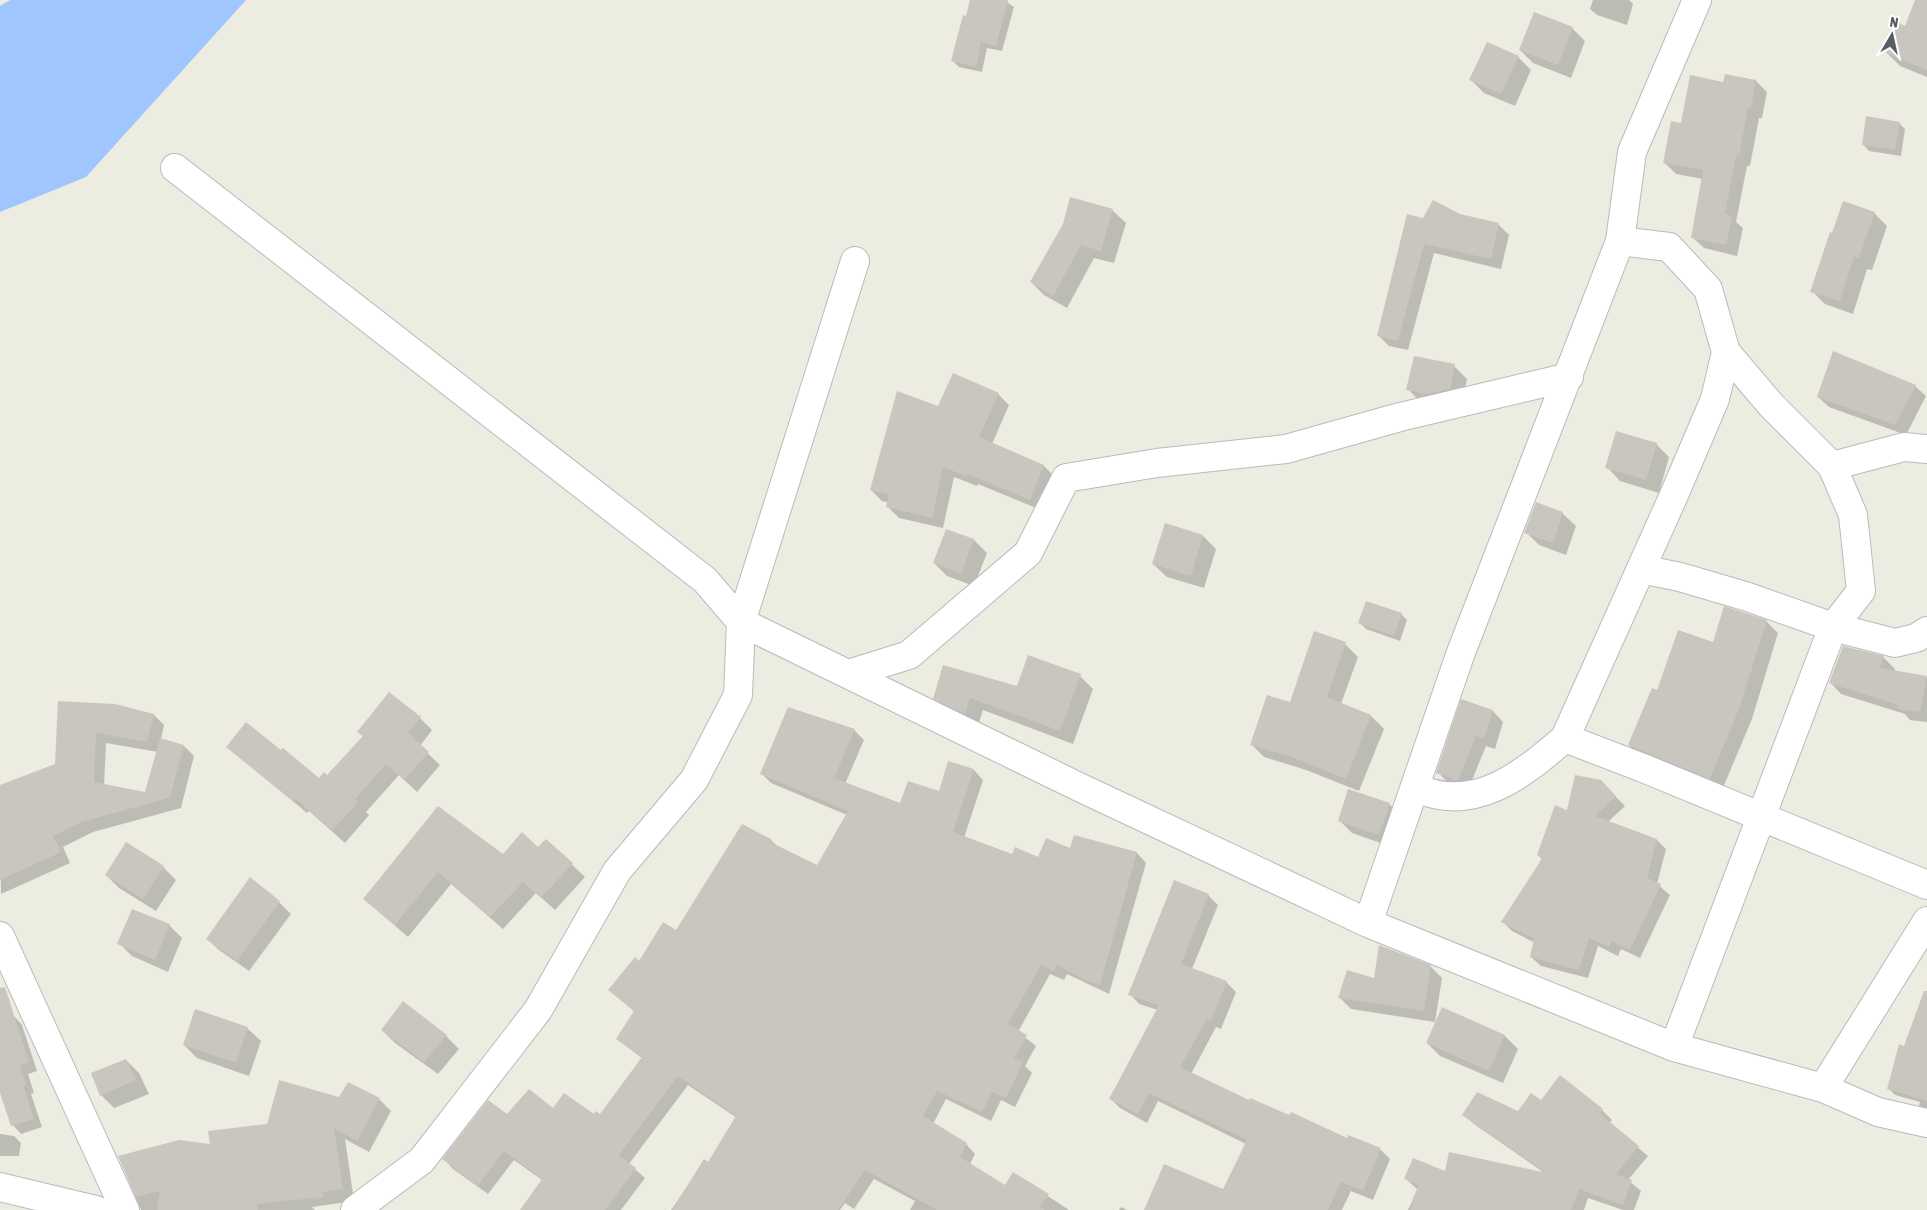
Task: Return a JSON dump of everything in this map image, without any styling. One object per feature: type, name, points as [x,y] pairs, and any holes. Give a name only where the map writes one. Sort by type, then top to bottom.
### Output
[{"type":"street","points":[[1368,923],[1416,788],[1460,655],[1620,241],[1632,152],[1697,0]]},
{"type":"street","points":[[175,168],[705,580],[741,622],[1368,923],[1674,1047],[1823,1088],[1878,1112],[1927,1123]]},
{"type":"street","points":[[1620,241],[1669,247],[1708,289],[1726,352],[1771,405],[1832,466],[1853,515],[1861,591],[1832,627],[1674,1047]]},
{"type":"street","points":[[355,1210],[422,1160],[538,1010],[617,871],[694,780],[738,695],[741,622],[855,261]]},
{"type":"street","points":[[1416,788],[1432,795],[1471,795],[1502,786],[1533,766],[1565,738],[1715,399],[1726,352]]},
{"type":"street","points":[[848,674],[909,655],[1028,553],[1066,478],[1157,462],[1286,449],[1400,417],[1569,377]]},
{"type":"street","points":[[1832,466],[1904,447],[1927,449]]},
{"type":"street","points":[[1641,569],[1680,576],[1832,627],[1895,643],[1916,638],[1927,631]]},
{"type":"street","points":[[1565,738],[1927,884]]},
{"type":"street","points":[[1823,1088],[1927,921]]},
{"type":"street","points":[[0,936],[125,1210]]},
{"type":"street","points":[[0,1187],[44,1204],[96,1210]]},
{"type":"water","points":[[10,0],[246,0],[86,177],[0,212],[0,6]]},
{"type":"building","points":[[970,0],[1008,0],[996,46],[981,42],[976,67],[951,61],[963,15],[966,16]]},
{"type":"building","points":[[1915,0],[1927,0],[1927,70],[1886,53],[1898,22],[1905,26]]},
{"type":"building","points":[[1534,12],[1573,27],[1558,65],[1519,50]]},
{"type":"building","points":[[1487,42],[1519,56],[1501,94],[1469,80]]},
{"type":"building","points":[[1725,74],[1756,80],[1751,108],[1748,107],[1739,156],[1736,155],[1725,214],[1732,216],[1726,245],[1691,238],[1703,170],[1663,163],[1671,121],[1681,123],[1690,75],[1723,82]]},
{"type":"building","points":[[1866,116],[1900,122],[1895,150],[1862,145]]},
{"type":"building","points":[[1070,197],[1113,209],[1101,251],[1081,245],[1053,296],[1030,282],[1063,224]]},
{"type":"building","points":[[1433,200],[1460,214],[1499,223],[1491,259],[1424,244],[1398,341],[1377,336],[1407,214],[1423,218]]},
{"type":"building","points":[[1843,201],[1875,212],[1859,258],[1854,256],[1840,301],[1810,292],[1830,232],[1832,233]]},
{"type":"building","points":[[1833,351],[1916,385],[1895,425],[1817,397]]},
{"type":"building","points":[[1414,356],[1455,364],[1450,389],[1427,394],[1406,390]]},
{"type":"building","points":[[953,373],[999,393],[979,437],[1044,465],[1030,500],[967,474],[966,476],[943,467],[932,518],[886,507],[889,495],[870,490],[897,391],[938,406]]},
{"type":"building","points":[[1616,431],[1657,443],[1646,480],[1605,468]]},
{"type":"building","points":[[1536,502],[1563,512],[1553,543],[1524,533]]},
{"type":"building","points":[[1165,523],[1203,535],[1191,576],[1152,564]]},
{"type":"building","points":[[946,529],[974,539],[961,574],[933,563]]},
{"type":"building","points":[[1366,601],[1402,613],[1394,636],[1358,623]]},
{"type":"building","points":[[1724,606],[1767,620],[1740,706],[1710,779],[1628,745],[1652,688],[1657,690],[1678,630],[1713,642]]},
{"type":"building","points":[[1314,631],[1346,642],[1327,697],[1371,715],[1346,779],[1292,757],[1250,745],[1267,695],[1290,702]]},
{"type":"building","points":[[1843,646],[1884,656],[1880,668],[1927,676],[1920,712],[1897,709],[1898,705],[1829,683]]},
{"type":"building","points":[[1028,655],[1081,674],[1060,731],[970,698],[965,714],[933,699],[943,665],[1017,686]]},
{"type":"building","points":[[389,692],[421,717],[408,733],[429,752],[404,780],[386,764],[355,799],[358,802],[332,831],[296,799],[294,802],[226,747],[246,722],[281,750],[283,748],[319,778],[324,772],[327,775],[363,736],[357,732]]},
{"type":"building","points":[[1461,699],[1493,710],[1484,739],[1476,736],[1458,781],[1436,773]]},
{"type":"building","points":[[58,701],[115,704],[154,714],[147,742],[96,733],[94,782],[145,792],[160,738],[184,745],[170,797],[172,797],[82,822],[53,836],[61,852],[0,880],[0,785],[55,764]]},
{"type":"building","points":[[788,707],[855,729],[834,778],[900,803],[908,781],[939,791],[948,761],[974,769],[953,832],[1012,854],[1015,847],[1038,857],[1046,838],[1070,848],[1074,835],[1137,852],[1100,985],[1085,980],[1057,965],[1054,971],[1041,965],[1008,1024],[1027,1035],[1014,1058],[1023,1062],[1006,1098],[992,1092],[982,1112],[937,1091],[923,1116],[967,1143],[960,1157],[1005,1185],[1013,1172],[1049,1194],[1040,1207],[1045,1210],[937,1210],[865,1170],[838,1210],[672,1210],[704,1159],[708,1162],[736,1116],[678,1076],[619,1155],[636,1168],[605,1210],[520,1210],[542,1179],[504,1151],[478,1186],[442,1159],[488,1100],[507,1114],[529,1089],[553,1108],[564,1093],[594,1114],[596,1111],[600,1114],[642,1057],[616,1039],[634,1011],[608,990],[635,957],[639,961],[663,922],[676,930],[742,824],[771,839],[770,842],[817,865],[848,811],[760,774]]},
{"type":"building","points":[[1575,775],[1601,780],[1616,796],[1595,816],[1657,839],[1647,878],[1661,884],[1630,950],[1612,941],[1609,947],[1589,938],[1579,970],[1530,957],[1534,939],[1501,922],[1543,857],[1537,855],[1555,805],[1567,810]]},
{"type":"building","points":[[1348,789],[1390,803],[1379,835],[1338,821]]},
{"type":"building","points":[[438,806],[503,854],[522,832],[538,847],[546,839],[573,863],[541,898],[523,882],[490,917],[438,872],[395,925],[363,899]]},
{"type":"building","points":[[126,842],[164,866],[143,899],[105,875]]},
{"type":"building","points":[[250,877],[280,901],[237,961],[206,939]]},
{"type":"building","points":[[1174,880],[1209,894],[1181,964],[1227,981],[1211,1021],[1207,1019],[1180,1067],[1249,1100],[1250,1098],[1289,1115],[1291,1112],[1347,1138],[1348,1135],[1381,1148],[1363,1191],[1341,1182],[1328,1210],[1144,1210],[1164,1164],[1223,1189],[1247,1140],[1149,1093],[1138,1114],[1109,1099],[1159,1005],[1128,995]]},
{"type":"building","points":[[132,909],[170,924],[155,960],[117,944]]},
{"type":"building","points":[[1379,945],[1431,965],[1424,1011],[1338,998],[1347,970],[1374,978]]},
{"type":"building","points":[[5,987],[29,1062],[20,1065],[26,1085],[23,1085],[34,1119],[11,1126],[0,1093],[0,988]]},
{"type":"building","points":[[1924,991],[1927,991],[1927,1101],[1887,1089],[1899,1044],[1904,1046]]},
{"type":"building","points":[[403,1001],[447,1035],[424,1062],[381,1030]]},
{"type":"building","points":[[1442,1007],[1505,1035],[1489,1071],[1426,1043]]},
{"type":"building","points":[[195,1009],[248,1027],[236,1063],[183,1045]]},
{"type":"building","points":[[126,1059],[136,1080],[100,1096],[91,1073]]},
{"type":"building","points":[[1560,1075],[1603,1109],[1600,1114],[1639,1146],[1616,1174],[1632,1180],[1623,1205],[1579,1189],[1571,1210],[1410,1210],[1414,1201],[1412,1200],[1419,1185],[1404,1179],[1413,1158],[1445,1171],[1449,1152],[1547,1173],[1462,1115],[1477,1092],[1518,1111],[1531,1093],[1541,1100]]},
{"type":"building","points":[[279,1080],[339,1097],[348,1082],[380,1098],[357,1141],[334,1128],[343,1189],[323,1192],[324,1197],[257,1204],[258,1210],[157,1210],[160,1191],[136,1197],[118,1156],[179,1140],[210,1144],[208,1131],[267,1124]]}]
